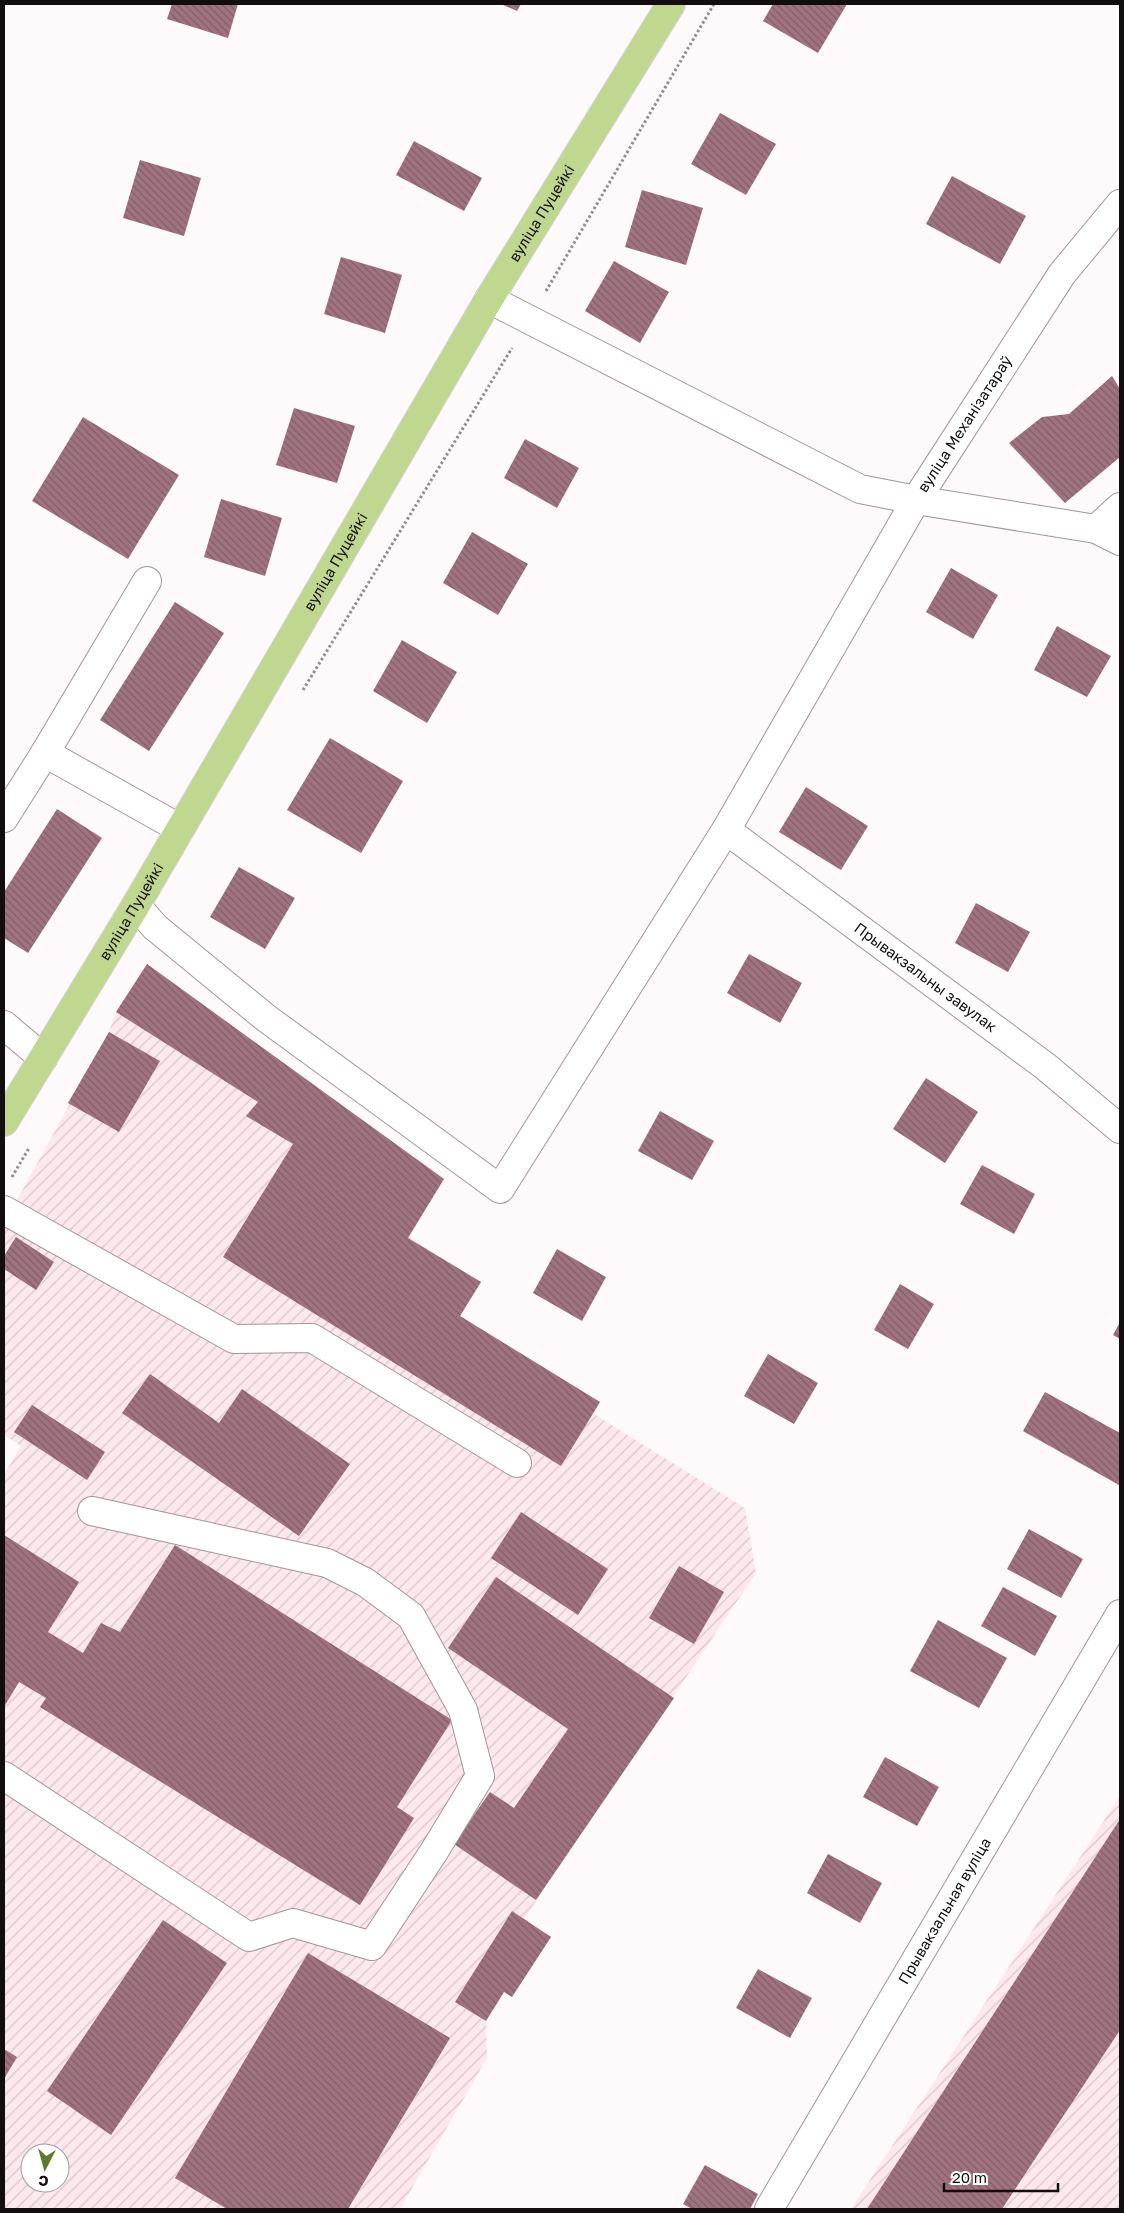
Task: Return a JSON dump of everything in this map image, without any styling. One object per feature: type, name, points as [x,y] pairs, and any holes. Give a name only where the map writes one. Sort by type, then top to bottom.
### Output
[{"type":"main road","name":"вуліца Пуцейкі","points":[[4,1122],[136,905],[179,828],[489,299],[671,4]]},
{"type":"street","name":"вуліца Механізатараў","points":[[1120,204],[1062,274],[916,500],[1096,529],[1120,542]]},
{"type":"street","points":[[136,905],[155,927],[266,1018],[500,1189],[726,830],[916,500],[860,489],[489,299]]},
{"type":"street","points":[[1096,529],[1120,507]]},
{"type":"street","points":[[4,818],[45,753],[147,581]]},
{"type":"street","points":[[45,753],[179,828]]},
{"type":"street","name":"Прывакзальны завулак","points":[[726,830],[1045,1066],[1120,1129]]},
{"type":"street","points":[[4,1025],[43,1058]]},
{"type":"street","points":[[4,1210],[234,1339],[312,1338],[517,1463]]},
{"type":"street","points":[[4,1776],[250,1937],[293,1923],[372,1946],[435,1850],[480,1776],[464,1710],[411,1616],[365,1582],[328,1564],[92,1511]]},
{"type":"street","name":"Прывакзальная вуліца","points":[[769,2209],[1120,1614]]},
{"type":"path","points":[[302,693],[529,320],[714,4]]},
{"type":"path","points":[[9,1182],[33,1139]]},
{"type":"shaded area","points":[[147,964],[444,1179],[408,1237],[481,1282],[460,1316],[600,1402],[594,1414],[745,1508],[756,1573],[524,1919],[551,1937],[512,1997],[504,1992],[486,2021],[487,2058],[400,2209],[4,2209],[4,1475],[21,1446],[4,1435],[4,1224],[109,1032],[116,1012]]},
{"type":"shaded area","points":[[1120,1796],[1120,2209],[851,2209]]},
{"type":"building","points":[[172,4],[238,4],[228,38],[167,19]]},
{"type":"building","points":[[501,4],[521,4],[517,11]]},
{"type":"building","points":[[773,4],[847,4],[818,53],[763,21]]},
{"type":"building","points":[[720,113],[776,144],[746,195],[691,164]]},
{"type":"building","points":[[414,141],[482,178],[464,211],[396,175]]},
{"type":"building","points":[[140,160],[201,178],[184,236],[123,218]]},
{"type":"building","points":[[952,176],[1026,216],[1000,264],[926,224]]},
{"type":"building","points":[[642,190],[703,208],[686,265],[625,247]]},
{"type":"building","points":[[341,257],[402,275],[385,333],[324,314]]},
{"type":"building","points":[[614,261],[669,292],[640,343],[585,311]]},
{"type":"building","points":[[1112,376],[1120,389],[1120,457],[1065,503],[1009,443],[1042,417],[1069,414]]},
{"type":"building","points":[[294,408],[355,426],[337,483],[276,465]]},
{"type":"building","points":[[83,417],[179,475],[128,559],[32,501]]},
{"type":"building","points":[[525,439],[579,468],[557,508],[504,478]]},
{"type":"building","points":[[221,499],[282,518],[265,576],[204,557]]},
{"type":"building","points":[[472,532],[528,564],[498,615],[443,583]]},
{"type":"building","points":[[951,568],[998,595],[973,639],[926,612]]},
{"type":"building","points":[[175,602],[224,633],[149,751],[100,720]]},
{"type":"building","points":[[1057,626],[1111,656],[1087,697],[1034,670]]},
{"type":"building","points":[[402,640],[457,672],[427,723],[373,691]]},
{"type":"building","points":[[330,738],[403,781],[361,853],[287,810]]},
{"type":"building","points":[[806,787],[868,826],[841,870],[779,832]]},
{"type":"building","points":[[57,809],[102,838],[28,953],[4,938],[4,892]]},
{"type":"building","points":[[239,867],[295,898],[265,949],[210,917]]},
{"type":"building","points":[[976,903],[1030,932],[1008,972],[955,943]]},
{"type":"building","points":[[749,954],[802,983],[780,1023],[727,993]]},
{"type":"building","points":[[147,964],[444,1179],[408,1238],[481,1282],[460,1316],[600,1402],[561,1466],[223,1257],[293,1144],[246,1116],[258,1102],[116,1012]]},
{"type":"building","points":[[109,1032],[160,1061],[119,1132],[68,1103]]},
{"type":"building","points":[[926,1078],[978,1112],[945,1163],[893,1129]]},
{"type":"building","points":[[660,1111],[714,1141],[692,1180],[638,1151]]},
{"type":"building","points":[[982,1165],[1035,1194],[1014,1234],[960,1204]]},
{"type":"building","points":[[16,1237],[54,1262],[36,1290],[4,1269],[4,1256]]},
{"type":"building","points":[[557,1249],[606,1277],[582,1321],[533,1293]]},
{"type":"building","points":[[900,1284],[934,1304],[908,1349],[874,1330]]},
{"type":"building","points":[[1120,1322],[1120,1339],[1113,1335]]},
{"type":"building","points":[[768,1354],[818,1383],[794,1424],[744,1396]]},
{"type":"building","points":[[150,1374],[219,1423],[242,1389],[350,1464],[299,1536],[122,1413]]},
{"type":"building","points":[[1045,1392],[1120,1433],[1119,1485],[1023,1431]]},
{"type":"building","points":[[32,1405],[105,1452],[87,1480],[14,1432]]},
{"type":"building","points":[[521,1512],[608,1569],[578,1615],[491,1558]]},
{"type":"building","points":[[1029,1529],[1083,1559],[1061,1598],[1007,1569]]},
{"type":"building","points":[[4,1535],[79,1582],[48,1632],[83,1653],[101,1623],[120,1632],[175,1545],[452,1720],[397,1807],[414,1818],[360,1905],[40,1707],[46,1698],[19,1682],[4,1707]]},
{"type":"building","points":[[679,1566],[724,1592],[694,1644],[649,1618]]},
{"type":"building","points":[[496,1577],[674,1698],[536,1900],[454,1844],[490,1792],[514,1808],[568,1729],[448,1648]]},
{"type":"building","points":[[1003,1587],[1057,1616],[1035,1656],[981,1626]]},
{"type":"building","points":[[938,1620],[1007,1658],[979,1708],[910,1671]]},
{"type":"building","points":[[885,1757],[939,1787],[917,1826],[863,1797]]},
{"type":"building","points":[[1120,1819],[1120,2030],[1002,2209],[867,2209]]},
{"type":"building","points":[[828,1854],[882,1883],[860,1923],[807,1893]]},
{"type":"building","points":[[512,1911],[551,1937],[512,1997],[504,1992],[486,2021],[455,2002]]},
{"type":"building","points":[[163,1920],[227,1963],[111,2135],[47,2091]]},
{"type":"building","points":[[308,1953],[450,2038],[348,2209],[227,2209],[175,2178]]},
{"type":"building","points":[[758,1969],[812,1998],[790,2038],[736,2008]]},
{"type":"building","points":[[4,2049],[17,2057],[4,2079]]},
{"type":"building","points":[[705,2165],[758,2194],[750,2209],[692,2209],[683,2204]]}]
